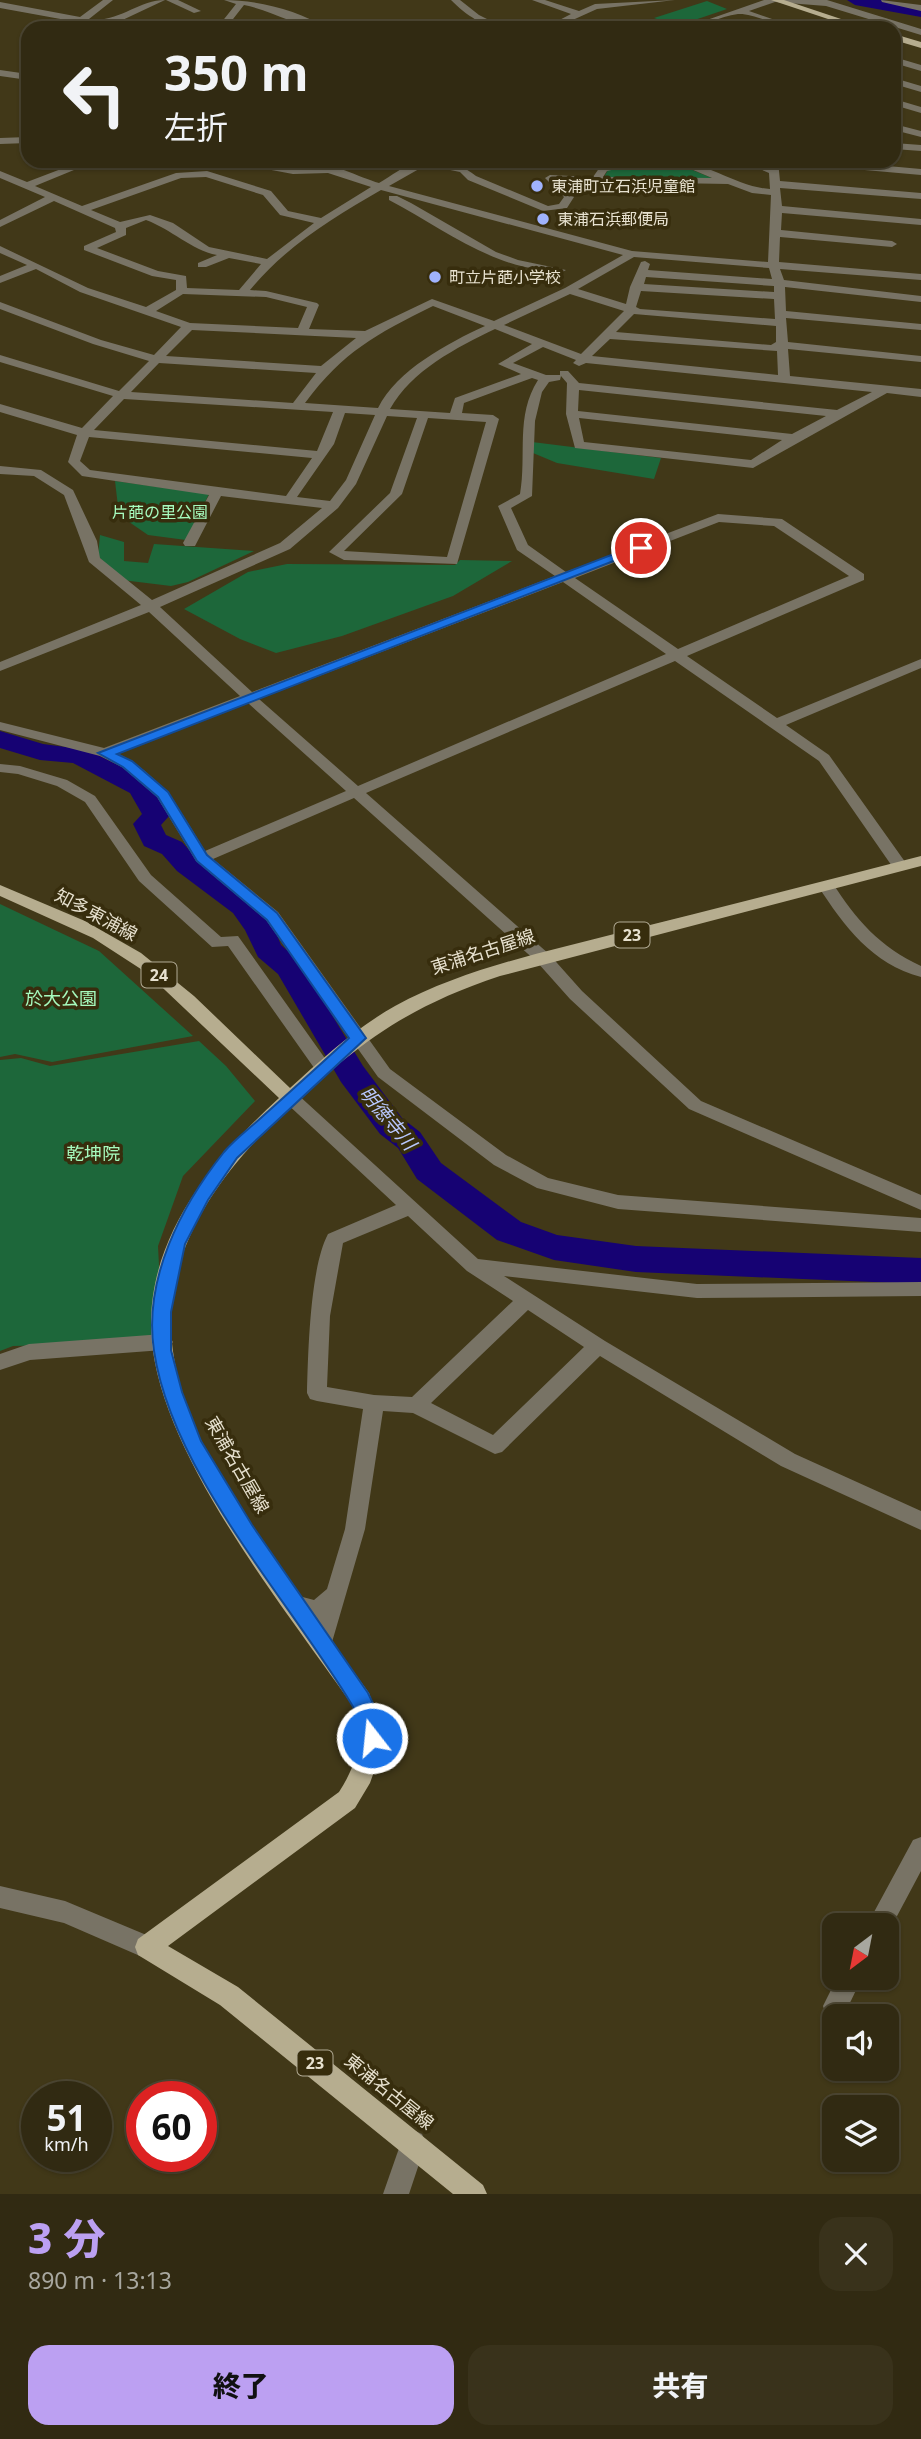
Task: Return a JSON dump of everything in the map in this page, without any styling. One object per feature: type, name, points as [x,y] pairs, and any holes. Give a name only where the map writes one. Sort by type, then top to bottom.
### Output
[{"type":"main road","points":[[776,1],[841,21]]},
{"type":"main road","points":[[901,39],[921,45]]},
{"type":"main road","name":"東浦名古屋線","points":[[474,2194],[229,1996],[147,1947],[330,1815],[347,1800],[358,1784],[371,1751],[369,1717],[193,1444],[173,1392],[163,1342],[162,1312],[177,1244],[193,1211],[232,1154],[290,1097],[357,1040],[430,994],[479,976],[543,958],[921,861]]},
{"type":"main road","name":"知多東浦線","points":[[0,890],[78,923],[152,969],[251,1065],[290,1097]]},
{"type":"street","points":[[82,20],[110,0]]},
{"type":"street","points":[[110,21],[160,0]]},
{"type":"street","points":[[170,0],[197,11]]},
{"type":"street","points":[[228,0],[267,7],[303,21]]},
{"type":"street","points":[[455,0],[485,21]]},
{"type":"street","points":[[536,0],[576,13]]},
{"type":"street","points":[[565,21],[576,13],[604,5],[671,0]]},
{"type":"street","points":[[885,0],[921,8]]},
{"type":"street","points":[[710,21],[776,1],[827,3],[879,21]]},
{"type":"street","points":[[227,21],[242,2]]},
{"type":"street","points":[[0,5],[86,21]]},
{"type":"street","points":[[740,11],[772,21]]},
{"type":"street","points":[[901,22],[908,19],[921,22]]},
{"type":"street","points":[[901,28],[921,32]]},
{"type":"street","points":[[901,62],[921,68]]},
{"type":"street","points":[[4,73],[21,66]]},
{"type":"street","points":[[901,83],[921,89]]},
{"type":"street","points":[[901,104],[921,110]]},
{"type":"street","points":[[901,129],[920,136]]},
{"type":"street","points":[[0,141],[21,141]]},
{"type":"street","points":[[901,147],[921,148]]},
{"type":"street","points":[[25,186],[74,168]]},
{"type":"street","points":[[229,180],[249,168]]},
{"type":"street","points":[[280,168],[293,171],[329,170],[632,254],[773,265],[894,260]]},
{"type":"street","points":[[243,293],[267,262],[324,222],[414,168]]},
{"type":"street","points":[[454,168],[547,209],[562,206],[569,197],[550,178],[727,181]]},
{"type":"street","points":[[596,180],[604,169],[609,168]]},
{"type":"street","points":[[694,168],[756,191],[774,188],[921,196]]},
{"type":"street","points":[[773,168],[777,209],[773,265],[779,283],[780,345],[784,379]]},
{"type":"street","points":[[876,168],[921,172]]},
{"type":"street","points":[[0,174],[120,226],[146,217],[169,225],[206,250],[225,256],[267,262]]},
{"type":"street","points":[[80,210],[182,174],[207,174],[267,193],[284,213],[324,222]]},
{"type":"street","points":[[381,186],[387,195],[419,211],[458,237],[508,260],[561,270]]},
{"type":"street","points":[[0,224],[52,198]]},
{"type":"street","points":[[777,209],[921,222]]},
{"type":"street","points":[[889,219],[894,260]]},
{"type":"street","points":[[120,226],[122,233],[88,248],[156,274],[182,278],[181,291]]},
{"type":"street","points":[[774,233],[894,260],[921,277]]},
{"type":"street","points":[[0,249],[84,290],[189,326],[368,335]]},
{"type":"street","points":[[0,667],[151,606],[285,545],[333,505],[352,481],[383,412],[398,388],[421,366],[457,343],[569,290],[632,254]]},
{"type":"street","points":[[202,265],[225,256]]},
{"type":"street","points":[[542,343],[504,364],[553,380],[584,359],[630,310],[635,287],[648,256]]},
{"type":"street","points":[[0,280],[36,265]]},
{"type":"street","points":[[641,273],[779,283],[921,299]]},
{"type":"street","points":[[635,287],[779,296]]},
{"type":"street","points":[[569,290],[630,310],[921,327]]},
{"type":"street","points":[[146,312],[181,291],[266,294],[313,305],[302,331]]},
{"type":"street","points":[[297,406],[324,370],[368,335],[432,302],[584,359],[921,393]]},
{"type":"street","points":[[0,304],[97,342],[156,359],[324,370]]},
{"type":"street","points":[[189,326],[84,433],[74,462],[86,473],[333,505]]},
{"type":"street","points":[[608,335],[773,349],[780,345],[921,359]]},
{"type":"street","points":[[0,358],[121,395],[383,412],[424,414],[455,416],[493,419],[452,561],[337,555],[336,552],[396,494],[424,414]]},
{"type":"street","points":[[564,373],[573,386],[572,414],[579,445],[753,464],[794,438],[886,389]]},
{"type":"street","points":[[455,416],[459,401],[539,377]]},
{"type":"street","points":[[539,377],[532,395],[527,455],[530,480],[526,496],[504,506],[522,547],[778,723],[824,758],[900,866]]},
{"type":"street","points":[[573,386],[841,414]]},
{"type":"street","points":[[0,408],[84,433],[321,454]]},
{"type":"street","points":[[289,500],[321,454],[340,409]]},
{"type":"street","points":[[572,414],[794,438]]},
{"type":"street","points":[[0,470],[37,473],[69,493],[90,541],[93,559],[151,606],[248,697],[358,791],[543,958],[576,995],[695,1105],[918,1196]]},
{"type":"street","points":[[190,543],[218,492]]},
{"type":"street","points":[[105,753],[718,518],[777,522],[859,578],[675,654],[202,858]]},
{"type":"street","points":[[778,723],[921,663]]},
{"type":"street","points":[[0,726],[105,753],[127,764],[163,794],[202,858],[272,916],[357,1040],[384,1073],[500,1160],[543,1183],[618,1202],[921,1225]]},
{"type":"street","points":[[0,768],[62,783],[90,799],[145,878],[218,943],[232,940],[323,1068]]},
{"type":"street","points":[[826,886],[853,930],[880,951],[921,972]]},
{"type":"street","points":[[290,1097],[474,1266],[598,1346],[788,1460],[921,1521]]},
{"type":"street","points":[[408,1208],[335,1239],[326,1273],[318,1329],[317,1393],[374,1403],[416,1405],[495,1446],[598,1346]]},
{"type":"street","points":[[474,1266],[697,1291],[921,1289]]},
{"type":"street","points":[[416,1405],[526,1300]]},
{"type":"street","points":[[0,1362],[29,1352],[163,1342]]},
{"type":"street","points":[[322,1642],[355,1529],[374,1403]]},
{"type":"street","points":[[295,1604],[318,1609],[339,1591]]},
{"type":"street","points":[[885,1913],[921,1847]]},
{"type":"street","points":[[0,1898],[65,1912],[147,1947]]},
{"type":"street","points":[[396,2194],[413,2143]]},
{"type":"green space","points":[[707,1],[727,9],[692,21],[663,21],[654,18]]},
{"type":"green space","points":[[688,168],[714,179],[604,177],[608,170]]},
{"type":"green space","points":[[532,442],[661,458],[654,479],[557,463],[533,453]]},
{"type":"green space","name":"片葩の里公園","points":[[115,481],[209,494],[186,540],[148,535],[119,515]]},
{"type":"green space","points":[[100,535],[124,542],[124,561],[148,563],[154,544],[254,551],[188,582],[171,586],[122,580],[98,556]]},
{"type":"green space","points":[[460,560],[512,561],[453,596],[342,636],[276,653],[240,639],[184,609],[248,572],[287,564],[455,565]]},
{"type":"green space","name":"於大公園","points":[[0,904],[99,951],[193,1036],[52,1062],[15,1054],[0,1057]]},
{"type":"green space","name":"乾坤院","points":[[199,1041],[226,1066],[255,1101],[183,1176],[158,1246],[163,1342],[13,1346],[0,1351],[0,1060],[21,1058],[50,1066]]},
{"type":"waterway","points":[[855,0],[921,12]]},
{"type":"waterway","name":"明徳寺川","points":[[0,739],[40,752],[79,756],[141,788],[156,815],[147,824],[154,840],[172,848],[187,865],[243,907],[259,928],[268,950],[289,968],[352,1074],[391,1126],[409,1140],[429,1171],[509,1231],[554,1247],[636,1259],[868,1271],[921,1271]]},
{"type":"place","name":"東浦町立石浜児童館","points":[[537,186]]},
{"type":"place","name":"東浦石浜郵便局","points":[[543,219]]},
{"type":"place","name":"町立片葩小学校","points":[[435,277]]},
{"type":"route","points":[[372,1738],[369,1717],[360,1700],[246,1530],[193,1444],[173,1392],[163,1350],[162,1312],[177,1244],[210,1183],[232,1154],[290,1097],[358,1038],[272,916],[202,858],[163,794],[127,764],[105,753],[641,548]]}]
